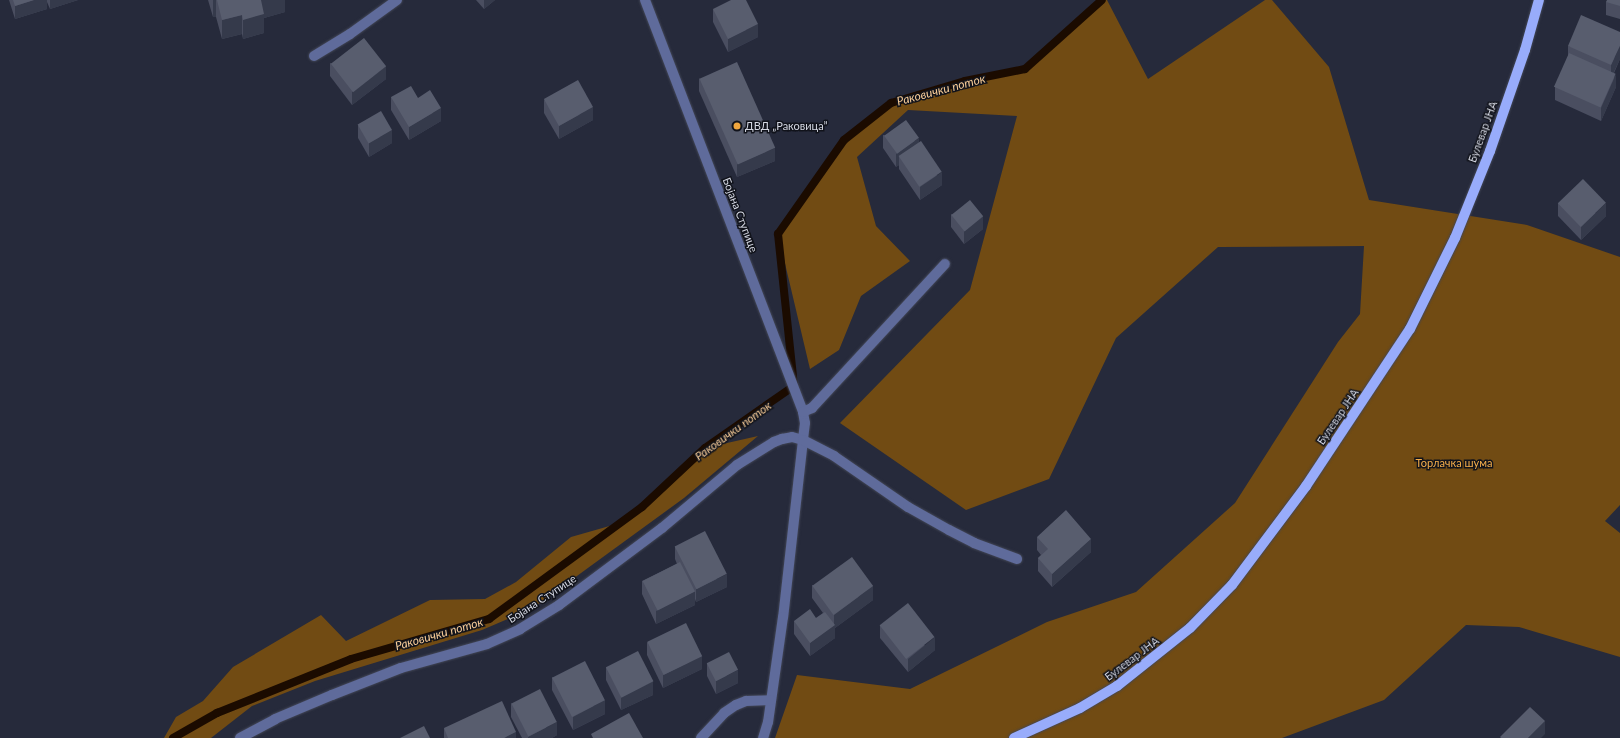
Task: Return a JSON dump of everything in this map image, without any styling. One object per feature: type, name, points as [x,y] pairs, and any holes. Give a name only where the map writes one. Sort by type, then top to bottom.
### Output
[{"type":"main road","name":"Булевар ЈНА","points":[[1014,738],[1080,708],[1117,686],[1190,628],[1232,585],[1306,486],[1410,329],[1455,238],[1490,151],[1525,50],[1539,0]]},
{"type":"street","points":[[314,56],[350,34],[397,0]]},
{"type":"street","name":"Бојана Ступице","points":[[645,0],[788,371],[802,409],[805,423],[783,617],[768,722],[763,738]]},
{"type":"street","points":[[802,409],[812,408],[945,264]]},
{"type":"street","name":"Бојана Ступице","points":[[240,738],[275,719],[332,694],[401,668],[488,644],[520,629],[559,605],[662,528],[737,465],[774,442],[792,437],[803,440]]},
{"type":"street","points":[[803,440],[834,456],[908,507],[949,530],[974,543],[1017,559]]},
{"type":"street","points":[[701,738],[724,713],[736,705],[746,701],[771,700]]},
{"type":"green space","name":"Торлачка шума","points":[[1102,0],[1107,0],[1148,79],[1265,0],[1272,0],[1329,67],[1369,200],[1527,225],[1620,257],[1620,505],[1605,521],[1620,533],[1620,657],[1519,627],[1466,625],[1384,700],[1282,738],[775,738],[797,675],[910,689],[1047,622],[1136,592],[1235,503],[1338,342],[1360,314],[1364,246],[1218,247],[1116,338],[1049,479],[966,510],[840,423],[970,290],[1017,116],[908,110],[857,157],[876,226],[910,261],[861,296],[839,350],[810,369],[778,234],[844,140],[891,103],[965,81],[1025,69]]},
{"type":"green space","points":[[758,436],[684,498],[533,608],[482,630],[315,681],[252,706],[211,738],[164,738],[176,717],[203,701],[233,667],[321,615],[346,641],[430,600],[485,599],[516,582],[571,537],[620,523],[642,507],[705,448]]},
{"type":"building","points":[[13,0],[34,0],[15,6]]},
{"type":"building","points":[[217,0],[261,0],[264,14],[243,20],[242,15],[222,20]]},
{"type":"building","points":[[731,0],[746,0],[758,24],[728,39],[713,9]]},
{"type":"building","points":[[1607,0],[1620,0],[1620,6],[1606,2]]},
{"type":"building","points":[[1581,15],[1620,32],[1620,46],[1611,65],[1568,46]]},
{"type":"building","points":[[364,38],[386,66],[353,92],[331,64]]},
{"type":"building","points":[[1569,53],[1616,74],[1601,108],[1554,87]]},
{"type":"building","name":"ДВД „Раковица”","points":[[737,62],[775,148],[738,165],[700,79]]},
{"type":"building","points":[[578,80],[593,107],[559,126],[544,99]]},
{"type":"building","points":[[411,86],[418,98],[430,90],[441,108],[409,127],[391,97]]},
{"type":"building","points":[[381,111],[392,130],[369,144],[358,124]]},
{"type":"building","points":[[906,120],[919,138],[897,154],[884,136]]},
{"type":"building","points":[[921,141],[942,172],[919,187],[899,156]]},
{"type":"building","points":[[1583,179],[1606,203],[1581,227],[1558,203]]},
{"type":"building","points":[[970,200],[983,216],[965,231],[951,215]]},
{"type":"building","points":[[1066,510],[1091,539],[1052,574],[1038,558],[1048,549],[1037,537]]},
{"type":"building","points":[[705,531],[727,574],[696,589],[675,546]]},
{"type":"building","points":[[852,557],[873,586],[834,615],[812,586]]},
{"type":"building","points":[[680,562],[695,591],[658,610],[643,581]]},
{"type":"building","points":[[908,603],[934,637],[906,659],[880,625]]},
{"type":"building","points":[[810,609],[816,618],[825,612],[835,625],[810,643],[794,621]]},
{"type":"building","points":[[686,623],[702,656],[664,675],[647,642]]},
{"type":"building","points":[[638,651],[653,681],[621,698],[606,667]]},
{"type":"building","points":[[729,652],[738,670],[716,681],[707,663]]},
{"type":"building","points":[[585,661],[605,700],[572,717],[552,678]]},
{"type":"building","points":[[540,689],[557,722],[528,736],[511,704]]},
{"type":"building","points":[[502,701],[516,732],[504,738],[448,738],[444,728]]},
{"type":"building","points":[[1530,707],[1545,721],[1528,738],[1501,738],[1500,737]]},
{"type":"building","points":[[629,713],[643,738],[593,738],[591,734]]},
{"type":"building","points":[[424,726],[430,738],[400,738]]},
{"type":"waterway","name":"Раковички поток","points":[[173,738],[217,713],[351,659],[489,619],[642,507],[705,448],[794,386],[778,234],[844,140],[891,103],[965,81],[1025,69],[1102,0]]},
{"type":"place","name":"ДВД „Раковица”","points":[[737,126]]}]
